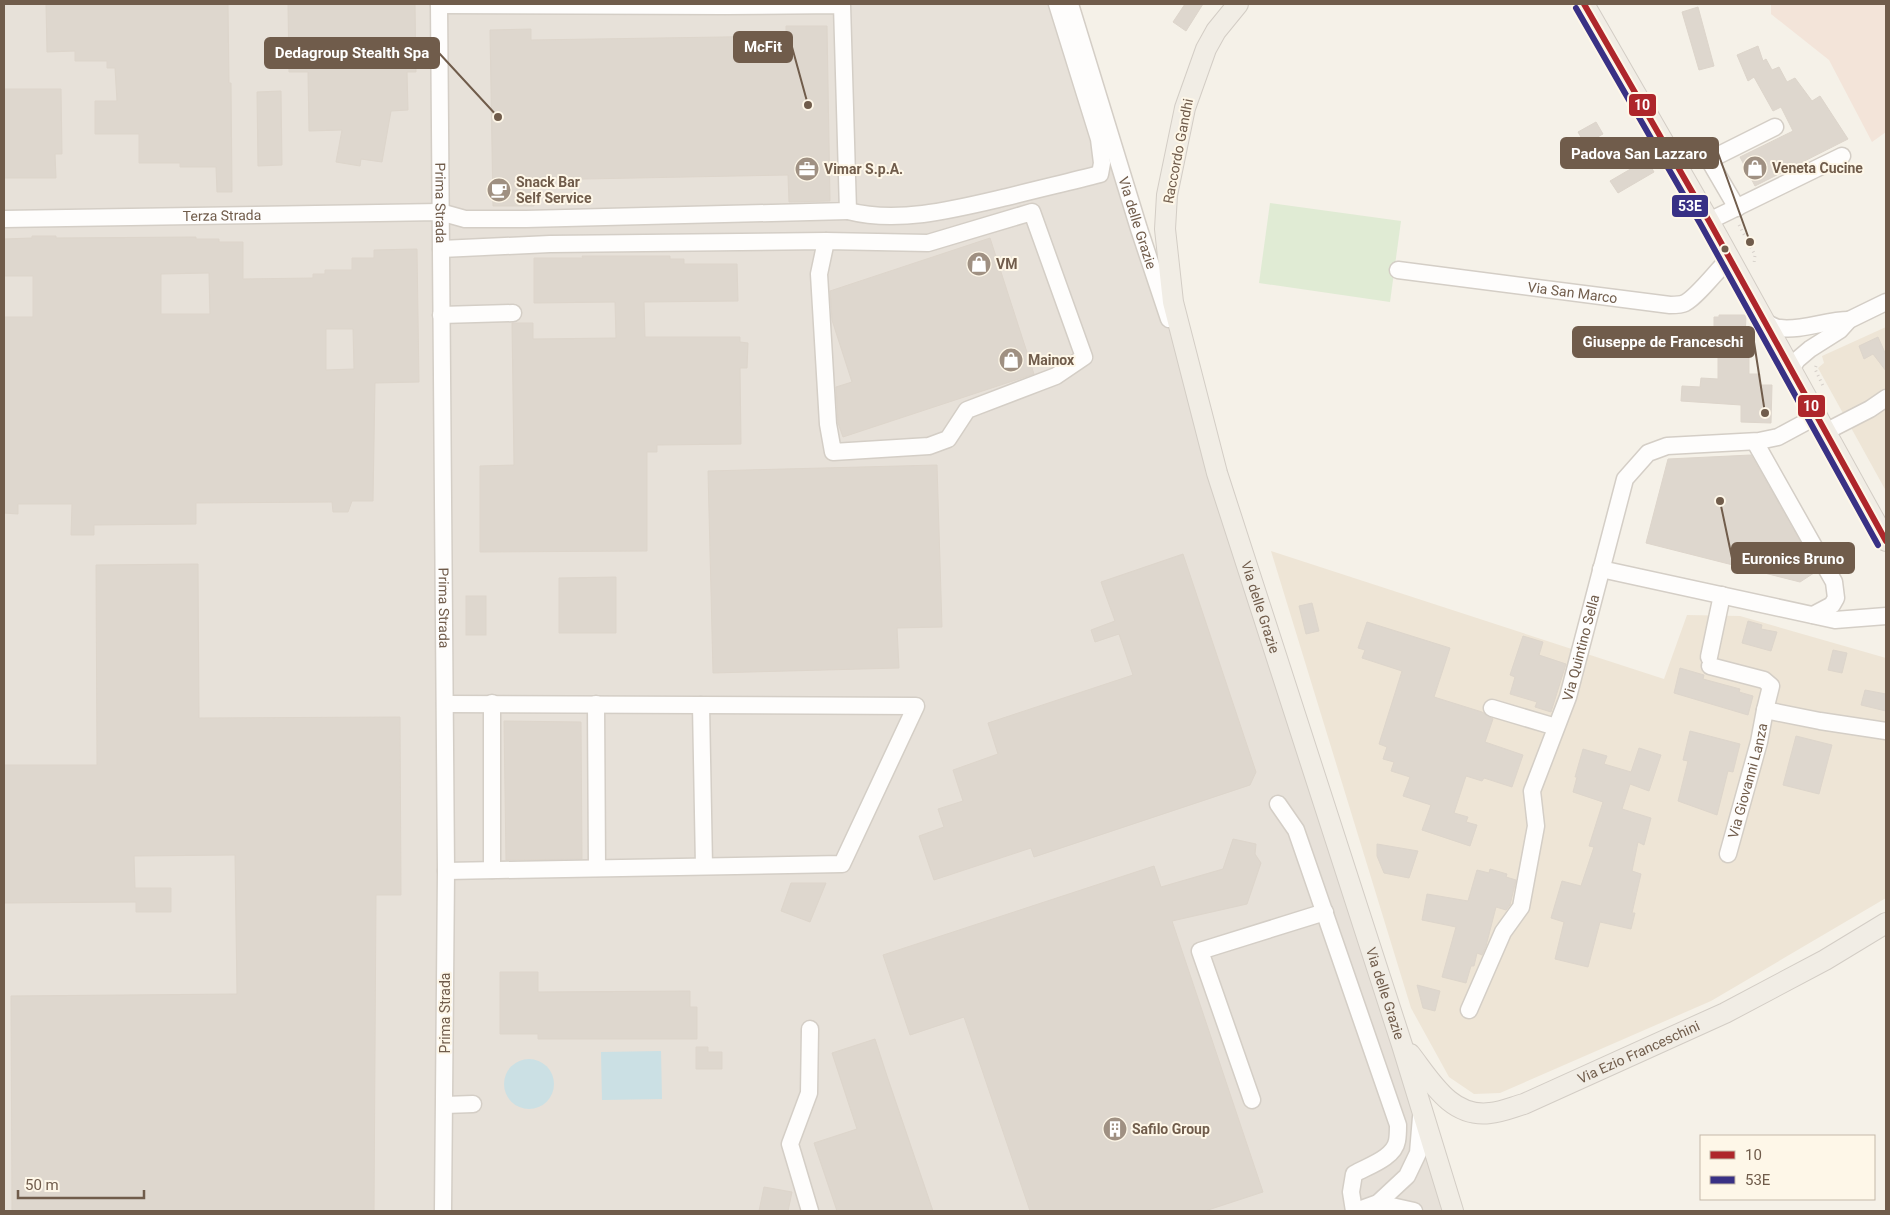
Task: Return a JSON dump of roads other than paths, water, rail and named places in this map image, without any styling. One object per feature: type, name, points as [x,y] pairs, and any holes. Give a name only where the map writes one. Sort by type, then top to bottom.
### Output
[{"type":"main road","name":"Raccordo Gandhi","points":[[1196,397],[1173,302],[1169,276],[1165,229],[1167,195],[1185,108],[1206,49],[1216,31],[1238,4]]},
{"type":"main road","points":[[1586,4],[1730,258],[1886,541]]},
{"type":"main road","name":"Via delle Grazie","points":[[1196,397],[1220,482],[1402,1045],[1453,1211]]},
{"type":"main road","name":"Via Ezio Franceschini","points":[[1402,1045],[1438,1091],[1451,1103],[1468,1111],[1478,1113],[1498,1112],[1524,1104],[1725,1013],[1824,960],[1886,923]]},
{"type":"street","points":[[439,4],[842,5],[848,211]]},
{"type":"street","name":"Prima Strada","points":[[439,4],[446,871],[443,1211]]},
{"type":"street","name":"Terza Strada","points":[[4,219],[440,212],[465,219],[848,211],[868,216],[957,209],[1100,174],[1102,162],[1099,139],[1057,4]]},
{"type":"street","name":"Via delle Grazie","points":[[1070,4],[1139,229],[1196,397]]},
{"type":"street","points":[[1736,208],[1709,160],[1775,127]]},
{"type":"street","points":[[1709,221],[1842,156]]},
{"type":"street","points":[[441,250],[550,244],[826,241],[928,242],[1032,212],[1084,356],[1056,376],[967,410],[948,439],[935,444],[833,452],[828,415],[819,274],[826,241]]},
{"type":"street","name":"Via San Marco","points":[[1398,270],[1670,305],[1684,304],[1694,297],[1715,272],[1730,258]]},
{"type":"street","points":[[1791,369],[1797,360],[1810,349],[1840,330],[1849,320],[1886,302]]},
{"type":"street","points":[[441,315],[513,313]]},
{"type":"street","points":[[1765,322],[1780,328],[1804,328],[1834,320],[1849,320]]},
{"type":"street","name":"Via Quintino Sella","points":[[1469,1010],[1503,932],[1521,907],[1536,826],[1532,791],[1568,697],[1625,479],[1648,453],[1667,446],[1754,442],[1778,437],[1870,409],[1886,398]]},
{"type":"street","points":[[1754,442],[1834,582],[1836,598],[1832,605],[1813,615]]},
{"type":"street","points":[[1601,570],[1835,620],[1886,616]]},
{"type":"street","points":[[1722,595],[1709,661],[1764,680],[1771,686],[1765,710]]},
{"type":"street","points":[[492,703],[492,870]]},
{"type":"street","points":[[445,704],[916,706],[842,864],[446,871]]},
{"type":"street","points":[[596,704],[596,868]]},
{"type":"street","points":[[701,705],[704,866]]},
{"type":"street","points":[[1492,708],[1556,727]]},
{"type":"street","name":"Via Giovanni Lanza","points":[[1728,854],[1759,742],[1765,710],[1886,731]]},
{"type":"street","points":[[1278,804],[1296,830],[1398,1126],[1397,1143],[1385,1159],[1354,1174],[1351,1192],[1355,1211],[1376,1207],[1414,1211]]},
{"type":"street","points":[[1252,1100],[1200,951],[1325,912]]},
{"type":"street","points":[[810,1029],[809,1093],[790,1144],[810,1211]]},
{"type":"street","points":[[445,1106],[473,1104]]},
{"type":"street","points":[[1376,1207],[1407,1176],[1418,1153],[1422,1109]]},
{"type":"place","name":"McFit","points":[[808,105]]},
{"type":"place","name":"Dedagroup Stealth Spa","points":[[498,117]]},
{"type":"place","name":"Veneta Cucine","points":[[1755,168]]},
{"type":"place","name":"Vimar S.p.A.","points":[[807,169]]},
{"type":"place","name":"Snack Bar Self Service","points":[[499,190]]},
{"type":"place","name":"Padova San Lazzaro","points":[[1750,242]]},
{"type":"place","name":"VM","points":[[979,264]]},
{"type":"place","name":"Mainox","points":[[1011,360]]},
{"type":"place","name":"Giuseppe de Franceschi","points":[[1765,413]]},
{"type":"place","name":"Euronics Bruno","points":[[1720,501]]},
{"type":"place","name":"Safilo Group","points":[[1115,1129]]}]
